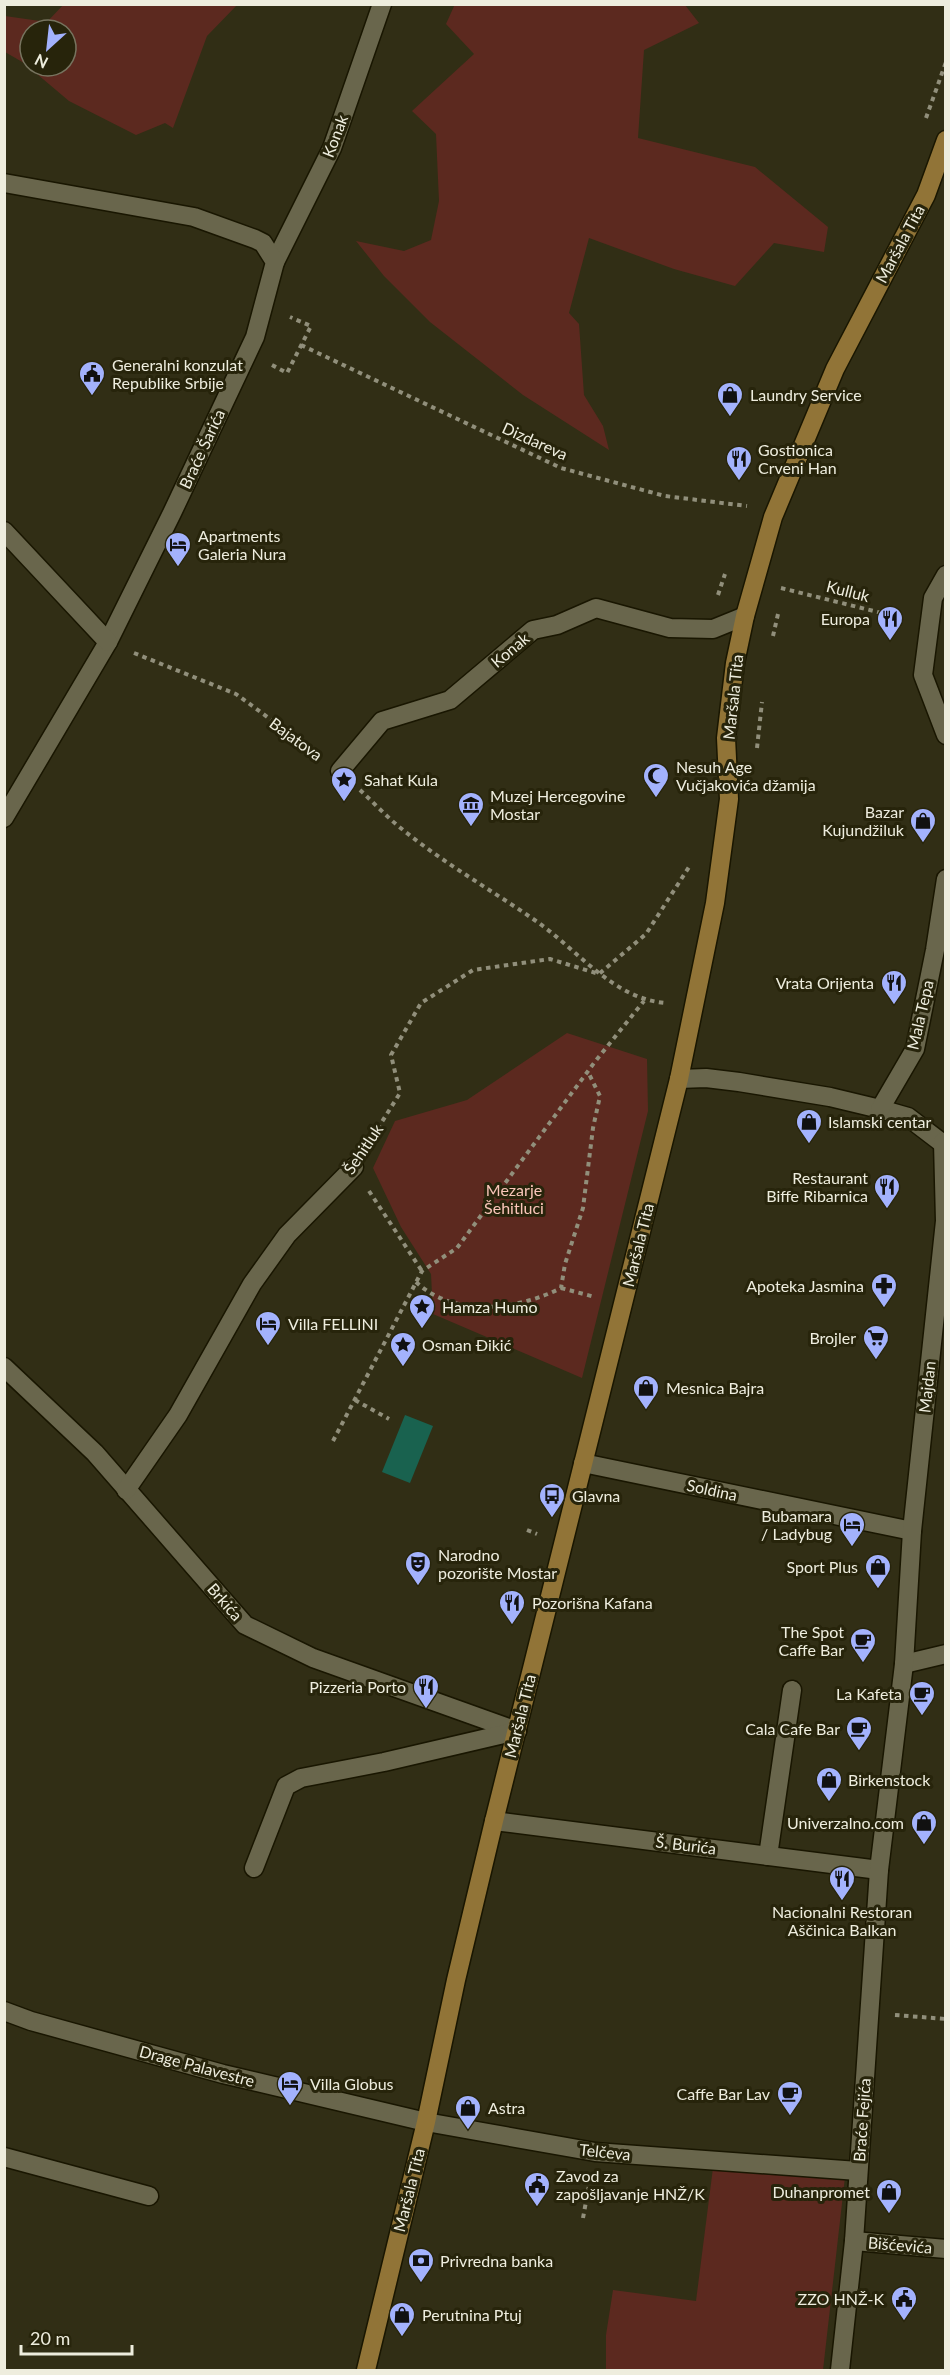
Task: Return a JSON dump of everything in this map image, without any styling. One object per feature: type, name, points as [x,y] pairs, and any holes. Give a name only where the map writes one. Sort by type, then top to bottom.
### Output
[{"type":"street","name":"Konak","points":[[275,262],[332,148],[382,4]]},
{"type":"street","name":"Maršala Tita","points":[[366,2370],[426,2122],[456,1980],[494,1821],[680,1078],[715,903],[729,799],[726,738],[735,663],[745,616],[773,517],[835,369],[926,195],[945,140]]},
{"type":"street","points":[[4,183],[194,217],[243,233],[263,243],[275,262]]},
{"type":"street","name":"Braće Šarića","points":[[4,818],[108,642],[255,338],[275,262]]},
{"type":"street","points":[[4,531],[108,642]]},
{"type":"street","points":[[945,575],[933,598],[923,675],[945,735]]},
{"type":"street","name":"Konak","points":[[340,771],[382,721],[450,700],[534,630],[557,625],[597,608],[670,628],[713,629],[745,616]]},
{"type":"street","name":"Mala Tepa","points":[[880,1109],[915,1049],[935,950],[945,879]]},
{"type":"street","name":"Majdan","points":[[680,1078],[739,1082],[830,1097],[880,1109],[908,1117],[944,1144],[945,1221],[912,1531],[904,1664],[879,1870]]},
{"type":"street","name":"Šehitluk","points":[[126,1490],[178,1415],[252,1284],[287,1235],[354,1167]]},
{"type":"street","name":"Brkića","points":[[4,1367],[95,1453],[245,1625],[313,1658],[517,1731]]},
{"type":"street","name":"Soldina","points":[[583,1463],[912,1531]]},
{"type":"street","points":[[904,1664],[945,1654]]},
{"type":"street","points":[[768,1856],[792,1690]]},
{"type":"street","points":[[255,1868],[286,1786],[301,1778],[384,1762],[517,1731]]},
{"type":"street","name":"Š. Burića","points":[[494,1821],[879,1870]]},
{"type":"street","name":"Braće Fejića","points":[[840,2370],[854,2241],[879,1870]]},
{"type":"street","name":"Drage Palavestre","points":[[4,2011],[31,2021],[223,2074],[426,2122]]},
{"type":"street","name":"Telčeva","points":[[426,2122],[595,2152],[858,2170]]},
{"type":"street","points":[[4,2157],[149,2196]]},
{"type":"street","name":"Bišćevića","points":[[854,2241],[945,2249]]},
{"type":"path","name":"Dizdareva","points":[[301,345],[561,468],[665,496],[747,506],[773,517]]},
{"type":"path","name":"Kulluk","points":[[784,590],[829,598],[906,619]]},
{"type":"path","name":"Bajatova","points":[[108,642],[236,694],[340,771],[396,824],[454,867],[539,923],[599,974],[644,1001],[588,1072]]},
{"type":"path","points":[[599,974],[646,934]]},
{"type":"path","name":"Šehitluk","points":[[354,1167],[400,1092],[391,1056],[421,1003],[473,970],[550,959],[599,974]]},
{"type":"path","points":[[333,1441],[422,1271],[457,1248],[588,1072],[600,1096],[593,1128],[583,1208],[561,1288]]},
{"type":"path","points":[[354,1167],[422,1271]]},
{"type":"path","points":[[416,1282],[426,1291],[452,1302],[481,1307],[515,1305],[561,1288],[595,1298],[597,1289]]},
{"type":"path","points":[[355,1400],[389,1419]]},
{"type":"path","points":[[869,2013],[945,2019]]},
{"type":"path","points":[[583,2218],[595,2152]]},
{"type":"green space","points":[[64,4],[237,4],[207,36],[173,128],[165,123],[136,135],[69,101],[42,78],[78,78],[78,18],[51,18]]},
{"type":"green space","points":[[455,4],[685,5],[699,23],[644,50],[638,138],[755,167],[828,227],[824,252],[774,243],[735,286],[674,269],[589,238],[569,313],[579,324],[584,395],[603,426],[609,450],[523,395],[430,322],[384,276],[356,241],[404,251],[431,240],[439,201],[436,134],[412,111],[474,54],[446,24]]},
{"type":"green space","points":[[5,16],[19,18],[18,60],[5,52]]},
{"type":"green space","name":"Mezarje Šehitluci","points":[[567,1033],[647,1059],[648,1111],[582,1378],[433,1314],[431,1274],[401,1227],[373,1168],[395,1121],[467,1100]]},
{"type":"green space","points":[[714,2160],[845,2177],[823,2370],[606,2370],[606,2335],[613,2290],[696,2301]]},
{"type":"water","points":[[405,1415],[433,1426],[410,1483],[382,1472]]},
{"type":"place","name":"Generalni konzulat Republike Srbije","points":[[92,397]]},
{"type":"place","name":"Laundry Service","points":[[730,418]]},
{"type":"place","name":"Gostionica Crveni Han","points":[[739,482]]},
{"type":"place","name":"Apartments Galeria Nura","points":[[178,568]]},
{"type":"place","name":"Europa","points":[[890,642]]},
{"type":"place","name":"Nesuh Age Vučjakovića džamija","points":[[656,799]]},
{"type":"place","name":"Sahat Kula","points":[[344,803]]},
{"type":"place","name":"Muzej Hercegovine Mostar","points":[[471,828]]},
{"type":"place","name":"Bazar Kujundžiluk","points":[[923,844]]},
{"type":"place","name":"Vrata Orijenta","points":[[894,1006]]},
{"type":"place","name":"Islamski centar","points":[[809,1145]]},
{"type":"place","name":"Restaurant Biffe Ribarnica","points":[[887,1210]]},
{"type":"place","name":"Apoteka Jasmina","points":[[884,1309]]},
{"type":"place","name":"Hamza Humo","points":[[422,1330]]},
{"type":"place","name":"Villa FELLINI","points":[[268,1347]]},
{"type":"place","name":"Brojler","points":[[876,1361]]},
{"type":"place","name":"Osman Đikić","points":[[403,1368]]},
{"type":"place","name":"Mesnica Bajra","points":[[646,1411]]},
{"type":"place","name":"Glavna","points":[[552,1519]]},
{"type":"place","name":"Bubamara / Ladybug","points":[[852,1548]]},
{"type":"place","name":"Narodno pozorište Mostar","points":[[418,1587]]},
{"type":"place","name":"Sport Plus","points":[[878,1590]]},
{"type":"place","name":"Pozorišna Kafana","points":[[512,1626]]},
{"type":"place","name":"The Spot Caffe Bar","points":[[863,1664]]},
{"type":"place","name":"Pizzeria Porto","points":[[426,1710]]},
{"type":"place","name":"La Kafeta","points":[[922,1717]]},
{"type":"place","name":"Cala Cafe Bar","points":[[859,1752]]},
{"type":"place","name":"Birkenstock","points":[[829,1803]]},
{"type":"place","name":"Univerzalno.com","points":[[924,1846]]},
{"type":"place","name":"Nacionalni Restoran Aščinica Balkan","points":[[842,1902]]},
{"type":"place","name":"Villa Globus","points":[[290,2107]]},
{"type":"place","name":"Caffe Bar Lav","points":[[790,2117]]},
{"type":"place","name":"Astra","points":[[468,2131]]},
{"type":"place","name":"Zavod za zapošljavanje HNŽ/K","points":[[537,2208]]},
{"type":"place","name":"Duhanpromet","points":[[889,2215]]},
{"type":"place","name":"Privredna banka","points":[[421,2284]]},
{"type":"place","name":"ZZO HNŽ-K","points":[[904,2322]]},
{"type":"place","name":"Perutnina Ptuj","points":[[402,2338]]}]
